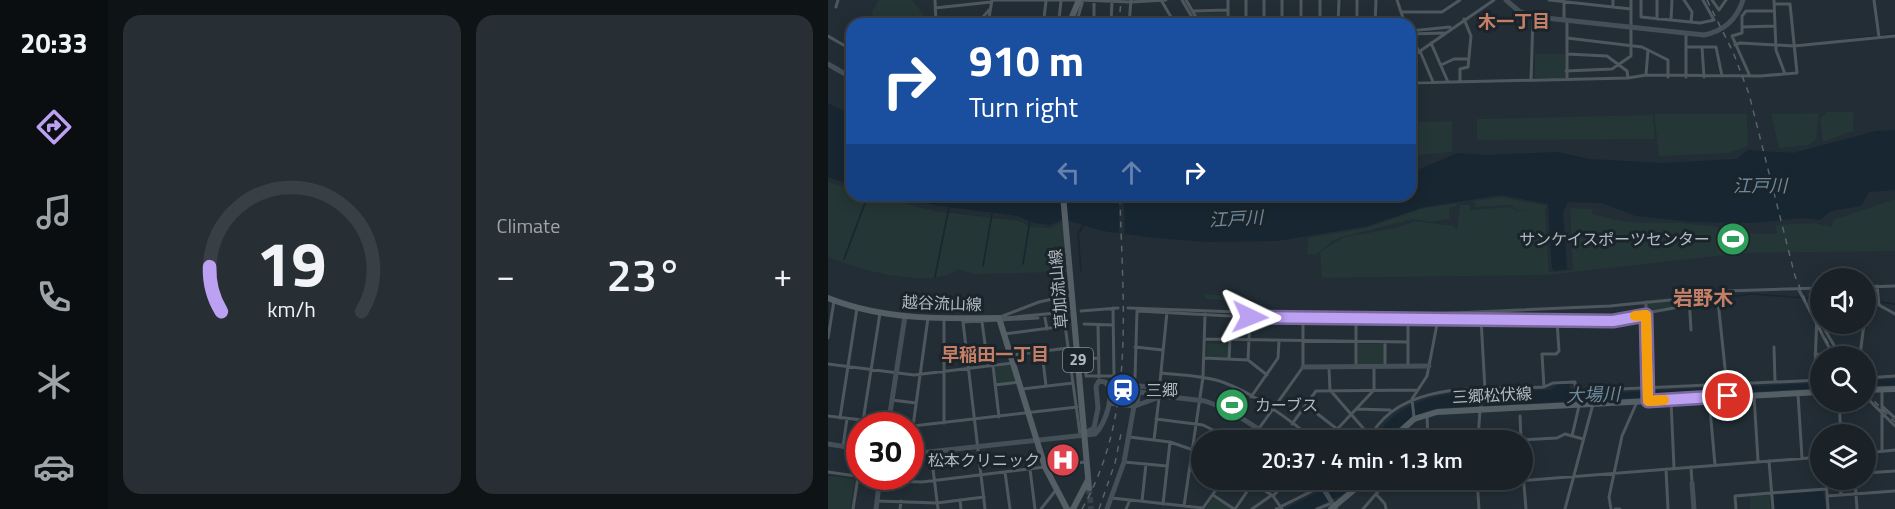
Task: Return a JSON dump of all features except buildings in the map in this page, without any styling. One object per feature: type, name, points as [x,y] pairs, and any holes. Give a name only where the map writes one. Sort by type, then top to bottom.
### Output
[{"type":"main road","points":[[1072,18],[1079,0]]},
{"type":"main road","name":"草加流山線","points":[[1064,201],[1082,434],[1089,488]]},
{"type":"main road","name":"越谷流山線","points":[[831,299],[857,308],[905,316],[999,319],[1045,467],[1066,509]]},
{"type":"main road","points":[[1876,389],[1895,389]]},
{"type":"main road","name":"三郷松伏線","points":[[1400,430],[1414,418],[1427,414],[1480,408],[1810,392]]},
{"type":"main road","points":[[1073,509],[1089,479]]},
{"type":"main road","points":[[1333,506],[1353,490]]},
{"type":"street","points":[[836,8],[838,0]]},
{"type":"street","points":[[935,0],[936,18]]},
{"type":"street","points":[[935,8],[992,2],[992,0],[1163,1],[1171,18]]},
{"type":"street","points":[[1077,18],[1079,0]]},
{"type":"street","points":[[1111,18],[1112,0]]},
{"type":"street","points":[[1184,0],[1196,18]]},
{"type":"street","points":[[1184,0],[1194,18]]},
{"type":"street","points":[[1228,0],[1228,18]]},
{"type":"street","points":[[1246,0],[1246,18]]},
{"type":"street","points":[[1264,0],[1264,18]]},
{"type":"street","points":[[1282,0],[1282,18]]},
{"type":"street","points":[[1301,0],[1301,18]]},
{"type":"street","points":[[1320,0],[1320,18]]},
{"type":"street","points":[[1338,18],[1339,0]]},
{"type":"street","points":[[1357,0],[1357,18]]},
{"type":"street","points":[[1375,18],[1376,0]]},
{"type":"street","points":[[1397,0],[1403,18]]},
{"type":"street","points":[[1401,12],[1442,12],[1460,0]]},
{"type":"street","points":[[1416,53],[1451,27],[1494,0]]},
{"type":"street","points":[[1506,0],[1520,12],[1533,16],[1704,34],[1721,29],[1738,14],[1743,0]]},
{"type":"street","points":[[1550,0],[1631,9]]},
{"type":"street","points":[[1597,0],[1597,5]]},
{"type":"street","points":[[1613,0],[1613,7]]},
{"type":"street","points":[[1566,71],[1612,69],[1631,56],[1631,0]]},
{"type":"street","points":[[1641,0],[1641,17],[1702,23],[1714,20],[1702,0]]},
{"type":"street","points":[[1657,0],[1657,19]]},
{"type":"street","points":[[1671,32],[1672,0]]},
{"type":"street","points":[[1684,0],[1692,12],[1691,22]]},
{"type":"street","points":[[1712,0],[1719,10],[1726,0]]},
{"type":"street","points":[[1874,0],[1878,36]]},
{"type":"street","points":[[1046,1],[1044,18],[1059,18],[1061,1]]},
{"type":"street","points":[[1094,1],[1094,18]]},
{"type":"street","points":[[1130,18],[1131,1]]},
{"type":"street","points":[[1564,1],[1567,79]]},
{"type":"street","points":[[989,18],[992,2]]},
{"type":"street","points":[[1416,82],[1628,78],[1646,75],[1704,77],[1749,74],[1785,74],[1797,73],[1789,2],[1774,2],[1776,44],[1785,74]]},
{"type":"street","points":[[983,18],[990,10]]},
{"type":"street","points":[[1193,12],[1228,10]]},
{"type":"street","points":[[1749,74],[1732,36],[1742,33],[1742,16],[1746,10],[1774,11]]},
{"type":"street","points":[[1531,80],[1533,16]]},
{"type":"street","points":[[1460,82],[1460,70],[1468,67],[1471,36],[1464,19]]},
{"type":"street","points":[[1743,27],[1774,26]]},
{"type":"street","points":[[1416,33],[1451,27]]},
{"type":"street","points":[[1416,34],[1443,33]]},
{"type":"street","points":[[1686,33],[1686,77]]},
{"type":"street","points":[[828,36],[846,46]]},
{"type":"street","points":[[1735,45],[1740,43],[1794,46],[1895,36]]},
{"type":"street","points":[[1567,38],[1631,45],[1648,50],[1668,60],[1668,77]]},
{"type":"street","points":[[1431,43],[1448,82]]},
{"type":"street","points":[[1416,45],[1433,82]]},
{"type":"street","points":[[1686,47],[1716,47],[1722,76]]},
{"type":"street","points":[[1702,47],[1704,77]]},
{"type":"street","points":[[1646,75],[1648,50]]},
{"type":"street","points":[[1567,54],[1607,56],[1627,71],[1628,78]]},
{"type":"street","points":[[1441,65],[1454,59],[1469,59]]},
{"type":"street","points":[[828,64],[846,74]]},
{"type":"street","points":[[1895,286],[1877,286],[1878,303],[1895,314]]},
{"type":"street","points":[[1128,308],[1356,320],[1408,319],[1478,312],[1646,302],[1717,292],[1810,288]]},
{"type":"street","points":[[1798,289],[1810,314]]},
{"type":"street","points":[[1717,292],[1728,395]]},
{"type":"street","points":[[999,319],[1039,302],[1072,294]]},
{"type":"street","points":[[1689,297],[1691,330]]},
{"type":"street","points":[[828,338],[831,299]]},
{"type":"street","points":[[1677,299],[1677,308]]},
{"type":"street","points":[[1135,378],[1137,311],[1250,317],[1438,317],[1613,321],[1718,300]]},
{"type":"street","points":[[1646,302],[1648,400]]},
{"type":"street","points":[[840,418],[857,308]]},
{"type":"street","points":[[1081,311],[1115,308],[1114,376],[1099,379]]},
{"type":"street","points":[[1519,310],[1519,319]]},
{"type":"street","points":[[985,509],[963,322],[982,322],[1067,312]]},
{"type":"street","points":[[1160,382],[1167,312]]},
{"type":"street","points":[[1478,312],[1484,391],[1479,430]]},
{"type":"street","points":[[866,412],[880,313]]},
{"type":"street","points":[[1196,430],[1203,377],[1205,314]]},
{"type":"street","points":[[890,412],[905,316]]},
{"type":"street","points":[[1248,360],[1250,317]]},
{"type":"street","points":[[1098,405],[1104,410],[1108,406],[1136,406],[1157,395],[1200,400],[1229,410],[1259,429],[1303,367],[1303,317]]},
{"type":"street","points":[[1414,418],[1412,400],[1427,376],[1438,317]]},
{"type":"street","points":[[915,412],[928,318]]},
{"type":"street","points":[[999,319],[1038,318]]},
{"type":"street","points":[[1045,318],[1047,329]]},
{"type":"street","points":[[1064,318],[1082,434]]},
{"type":"street","points":[[944,319],[944,423]]},
{"type":"street","points":[[1408,319],[1408,366]]},
{"type":"street","points":[[1356,320],[1356,366]]},
{"type":"street","points":[[1544,387],[1542,354],[1556,354],[1559,351],[1557,321]]},
{"type":"street","points":[[982,322],[999,417]]},
{"type":"street","points":[[1084,324],[1113,325]]},
{"type":"street","points":[[1082,434],[1094,429],[1098,405],[1096,386],[1099,379],[1098,325]]},
{"type":"street","points":[[1004,334],[1065,326]]},
{"type":"street","points":[[1204,339],[1408,342]]},
{"type":"street","points":[[1229,359],[1230,340]]},
{"type":"street","points":[[1251,397],[1278,358],[1279,341]]},
{"type":"street","points":[[1385,342],[1385,366]]},
{"type":"street","points":[[1773,346],[1775,382]]},
{"type":"street","points":[[1135,347],[1163,350]]},
{"type":"street","points":[[1010,356],[1068,348]]},
{"type":"street","points":[[1042,352],[1046,386]]},
{"type":"street","points":[[924,453],[1097,433],[1108,406],[1109,387],[1099,379],[1086,376],[1086,360],[1099,358]]},
{"type":"street","points":[[1204,358],[1248,360],[1267,375]]},
{"type":"street","points":[[828,364],[896,374],[920,374],[1013,363]]},
{"type":"street","points":[[1329,366],[1330,390],[1365,430]]},
{"type":"street","points":[[1306,405],[1337,429],[1374,390],[1374,366]]},
{"type":"street","points":[[1303,367],[1429,366]]},
{"type":"street","points":[[1161,373],[1203,377],[1225,383],[1272,410],[1300,430]]},
{"type":"street","points":[[1876,377],[1895,376]]},
{"type":"street","points":[[1576,392],[1810,381]]},
{"type":"street","points":[[1375,430],[1391,411],[1412,400],[1439,393],[1544,387],[1553,383],[1575,382],[1577,404],[1572,436]]},
{"type":"street","points":[[995,385],[1046,386],[1073,383]]},
{"type":"street","points":[[1107,509],[1124,462],[1139,386],[1154,387],[1157,395],[1154,440]]},
{"type":"street","points":[[1881,389],[1882,451]]},
{"type":"street","points":[[1292,424],[1316,391],[1418,390]]},
{"type":"street","points":[[1798,393],[1802,458]]},
{"type":"street","points":[[1754,395],[1758,461]]},
{"type":"street","points":[[1709,397],[1715,465]]},
{"type":"street","points":[[1671,399],[1674,468]]},
{"type":"street","points":[[892,400],[916,403]]},
{"type":"street","points":[[1620,509],[1613,509],[1609,497],[1622,436],[1637,401]]},
{"type":"street","points":[[1565,509],[1593,404]]},
{"type":"street","points":[[1882,406],[1895,418]]},
{"type":"street","points":[[924,425],[1077,407]]},
{"type":"street","points":[[1876,408],[1895,426]]},
{"type":"street","points":[[1356,409],[1391,411]]},
{"type":"street","points":[[1427,414],[1428,430]]},
{"type":"street","points":[[828,416],[846,419]]},
{"type":"street","points":[[1520,416],[1521,430]]},
{"type":"street","points":[[1156,419],[1197,423],[1217,430]]},
{"type":"street","points":[[1406,424],[1406,430]]},
{"type":"street","points":[[843,446],[846,426]]},
{"type":"street","points":[[1533,439],[1557,438],[1559,434],[1583,439]]},
{"type":"street","points":[[1129,437],[1170,442],[1191,447]]},
{"type":"street","points":[[1163,504],[1170,442]]},
{"type":"street","points":[[828,444],[846,447]]},
{"type":"street","points":[[1876,452],[1895,450]]},
{"type":"street","points":[[931,453],[938,509]]},
{"type":"street","points":[[1533,480],[1810,458]]},
{"type":"street","points":[[1769,461],[1773,509]]},
{"type":"street","points":[[924,480],[1087,462]]},
{"type":"street","points":[[1124,462],[1167,466]]},
{"type":"street","points":[[1184,506],[1191,463]]},
{"type":"street","points":[[1142,501],[1146,464]]},
{"type":"street","points":[[1691,467],[1694,509]]},
{"type":"street","points":[[1030,469],[1035,509]]},
{"type":"street","points":[[1666,469],[1668,509]]},
{"type":"street","points":[[1876,472],[1895,471]]},
{"type":"street","points":[[828,472],[846,475]]},
{"type":"street","points":[[1005,472],[1010,509]]},
{"type":"street","points":[[853,509],[856,490]]},
{"type":"street","points":[[876,509],[878,490]]},
{"type":"street","points":[[1041,509],[1056,490]]},
{"type":"street","points":[[1112,498],[1203,508],[1216,490]]},
{"type":"street","points":[[1213,494],[1235,509],[1246,490]]},
{"type":"street","points":[[1265,490],[1273,495],[1282,508]]},
{"type":"street","points":[[1252,509],[1278,490]]},
{"type":"street","points":[[1276,509],[1316,490]]},
{"type":"street","points":[[1317,509],[1333,506],[1324,490]]},
{"type":"street","points":[[1363,509],[1380,490]]},
{"type":"street","points":[[1478,490],[1479,509]]},
{"type":"street","points":[[1525,490],[1526,509]]},
{"type":"street","points":[[1737,509],[1735,496],[1812,490]]},
{"type":"street","points":[[1826,490],[1828,509]]},
{"type":"street","points":[[1841,490],[1841,495]]},
{"type":"street","points":[[1856,490],[1857,509]]},
{"type":"street","points":[[1827,496],[1895,491]]},
{"type":"street","points":[[1376,494],[1385,504],[1386,509]]},
{"type":"street","points":[[877,501],[937,503],[984,497]]},
{"type":"street","points":[[960,500],[962,509]]},
{"type":"street","points":[[1126,509],[1130,500]]},
{"type":"street","points":[[900,509],[901,501]]},
{"type":"street","points":[[919,502],[919,509]]},
{"type":"street","points":[[1238,505],[1242,509]]},
{"type":"shaded area","points":[[879,0],[912,0],[923,14],[923,18],[873,18],[872,11]]},
{"type":"shaded area","points":[[1195,13],[1226,13],[1226,18],[1198,18]]},
{"type":"shaded area","points":[[1535,54],[1565,54],[1565,78],[1535,78]]},
{"type":"shaded area","points":[[1826,112],[1854,112],[1853,131],[1823,142],[1820,119]]},
{"type":"shaded area","points":[[1819,113],[1816,140],[1808,145],[1779,148],[1771,114]]},
{"type":"shaded area","points":[[1654,114],[1747,114],[1748,146],[1729,153],[1659,156]]},
{"type":"shaded area","points":[[1653,115],[1655,139],[1477,140],[1477,119]]},
{"type":"shaded area","points":[[1452,121],[1452,152],[1416,155],[1416,122]]},
{"type":"shaded area","points":[[828,182],[846,187],[846,201],[895,201],[935,211],[1018,221],[1032,227],[1051,228],[1063,221],[1067,272],[974,274],[958,269],[946,275],[931,278],[913,278],[875,272],[828,257]]},
{"type":"shaded area","name":"サンケイスポーツセンター","points":[[1503,197],[1547,206],[1545,209],[1549,272],[1573,270],[1570,208],[1592,209],[1592,214],[1627,222],[1680,223],[1718,227],[1719,232],[1777,234],[1776,225],[1814,223],[1832,227],[1833,220],[1895,199],[1895,251],[1743,253],[1546,275],[1322,278],[1320,252],[1344,237],[1396,228],[1415,221],[1454,226],[1457,230],[1460,205],[1470,205],[1471,210],[1510,207],[1517,211],[1525,210],[1517,210],[1511,205],[1476,207],[1474,201]]},
{"type":"shaded area","points":[[1456,203],[1456,206],[1449,208],[1449,219],[1430,222],[1413,219],[1342,237],[1332,241],[1316,255],[1307,254],[1308,238],[1366,228],[1420,209]]},
{"type":"shaded area","points":[[1203,294],[1237,297],[1230,301],[1206,299]]},
{"type":"shaded area","points":[[1676,301],[1676,306],[1647,311],[1648,303]]},
{"type":"shaded area","points":[[1207,343],[1229,344],[1228,358],[1207,357]]},
{"type":"shaded area","points":[[1358,344],[1384,344],[1384,365],[1358,365]]},
{"type":"shaded area","points":[[1011,365],[1017,381],[996,384],[995,367]]},
{"type":"shaded area","points":[[828,476],[846,478],[846,490],[853,490],[850,509],[828,509]]},
{"type":"shaded area","points":[[1769,495],[1771,509],[1750,509],[1750,496]]},
{"type":"shaded area","points":[[1213,497],[1232,509],[1206,509]]},
{"type":"water","points":[[828,103],[846,112],[846,183],[828,177]]},
{"type":"water","name":"江戸川","points":[[1895,130],[1895,190],[1869,192],[1861,206],[1831,211],[1820,220],[1804,218],[1749,223],[1693,222],[1636,216],[1602,203],[1568,202],[1563,212],[1567,269],[1555,271],[1552,268],[1548,204],[1501,195],[1424,207],[1367,226],[1277,241],[1208,242],[1103,231],[1063,219],[1050,225],[1034,223],[1018,216],[915,201],[1206,201],[1219,203],[1416,201],[1416,170],[1458,153],[1484,155],[1558,152],[1589,159],[1660,163],[1737,159],[1748,150],[1793,153],[1876,131]]},
{"type":"water","points":[[1895,379],[1895,385],[1876,386],[1876,380]]},
{"type":"water","name":"大場川","points":[[1556,381],[1570,381],[1570,395],[1810,384],[1810,389],[1440,408],[1410,418],[1396,430],[1382,430],[1388,422],[1406,408],[1428,399],[1477,391],[1551,390],[1556,386]]},
{"type":"water","points":[[1322,490],[1351,490],[1313,509],[1285,509]]},
{"type":"water","points":[[1823,491],[1826,509],[1774,509],[1774,495]]},
{"type":"pier","points":[[1119,201],[1124,201],[1125,237],[1119,236]]},
{"type":"waterway","points":[[1184,1],[1194,18]]},
{"type":"waterway","points":[[1416,32],[1424,31]]},
{"type":"waterway","points":[[1844,40],[1895,34]]},
{"type":"waterway","points":[[844,259],[866,201]]},
{"type":"waterway","points":[[935,277],[949,207]]},
{"type":"waterway","points":[[983,266],[992,214]]},
{"type":"waterway","points":[[1023,264],[1030,220]]},
{"type":"waterway","points":[[1081,271],[1078,234],[1085,223]]},
{"type":"waterway","points":[[1720,298],[1752,294],[1810,298]]},
{"type":"waterway","points":[[1879,302],[1895,304]]},
{"type":"waterway","points":[[1633,316],[1645,313]]},
{"type":"tunnel","points":[[1089,488],[1091,509]]},
{"type":"railway","points":[[1120,18],[1121,0]]},
{"type":"railway","points":[[1707,0],[1733,52],[1749,94],[1795,276],[1811,314],[1830,346]]},
{"type":"railway","points":[[1082,509],[1100,472],[1119,395],[1123,316],[1120,201]]},
{"type":"railway","points":[[1876,403],[1895,422]]},
{"type":"railway","points":[[1099,509],[1115,463],[1122,429]]},
{"type":"slow traffic","points":[[1635,316],[1646,315],[1648,401],[1664,400]]},
{"type":"place","name":"サンケイスポーツセンター","points":[[1733,239]]},
{"type":"place","name":"三郷","points":[[1123,390]]},
{"type":"place","name":"カーブス","points":[[1232,405]]},
{"type":"place","name":"松本クリニック","points":[[1063,460]]},
{"type":"district","name":"木一丁目","points":[[1514,22]]},
{"type":"district","name":"岩野木","points":[[1703,298]]},
{"type":"district","name":"早稲田一丁目","points":[[995,355]]},
{"type":"route","points":[[1250,317],[1356,320],[1438,318],[1613,321],[1646,315],[1648,401],[1728,396]]}]
